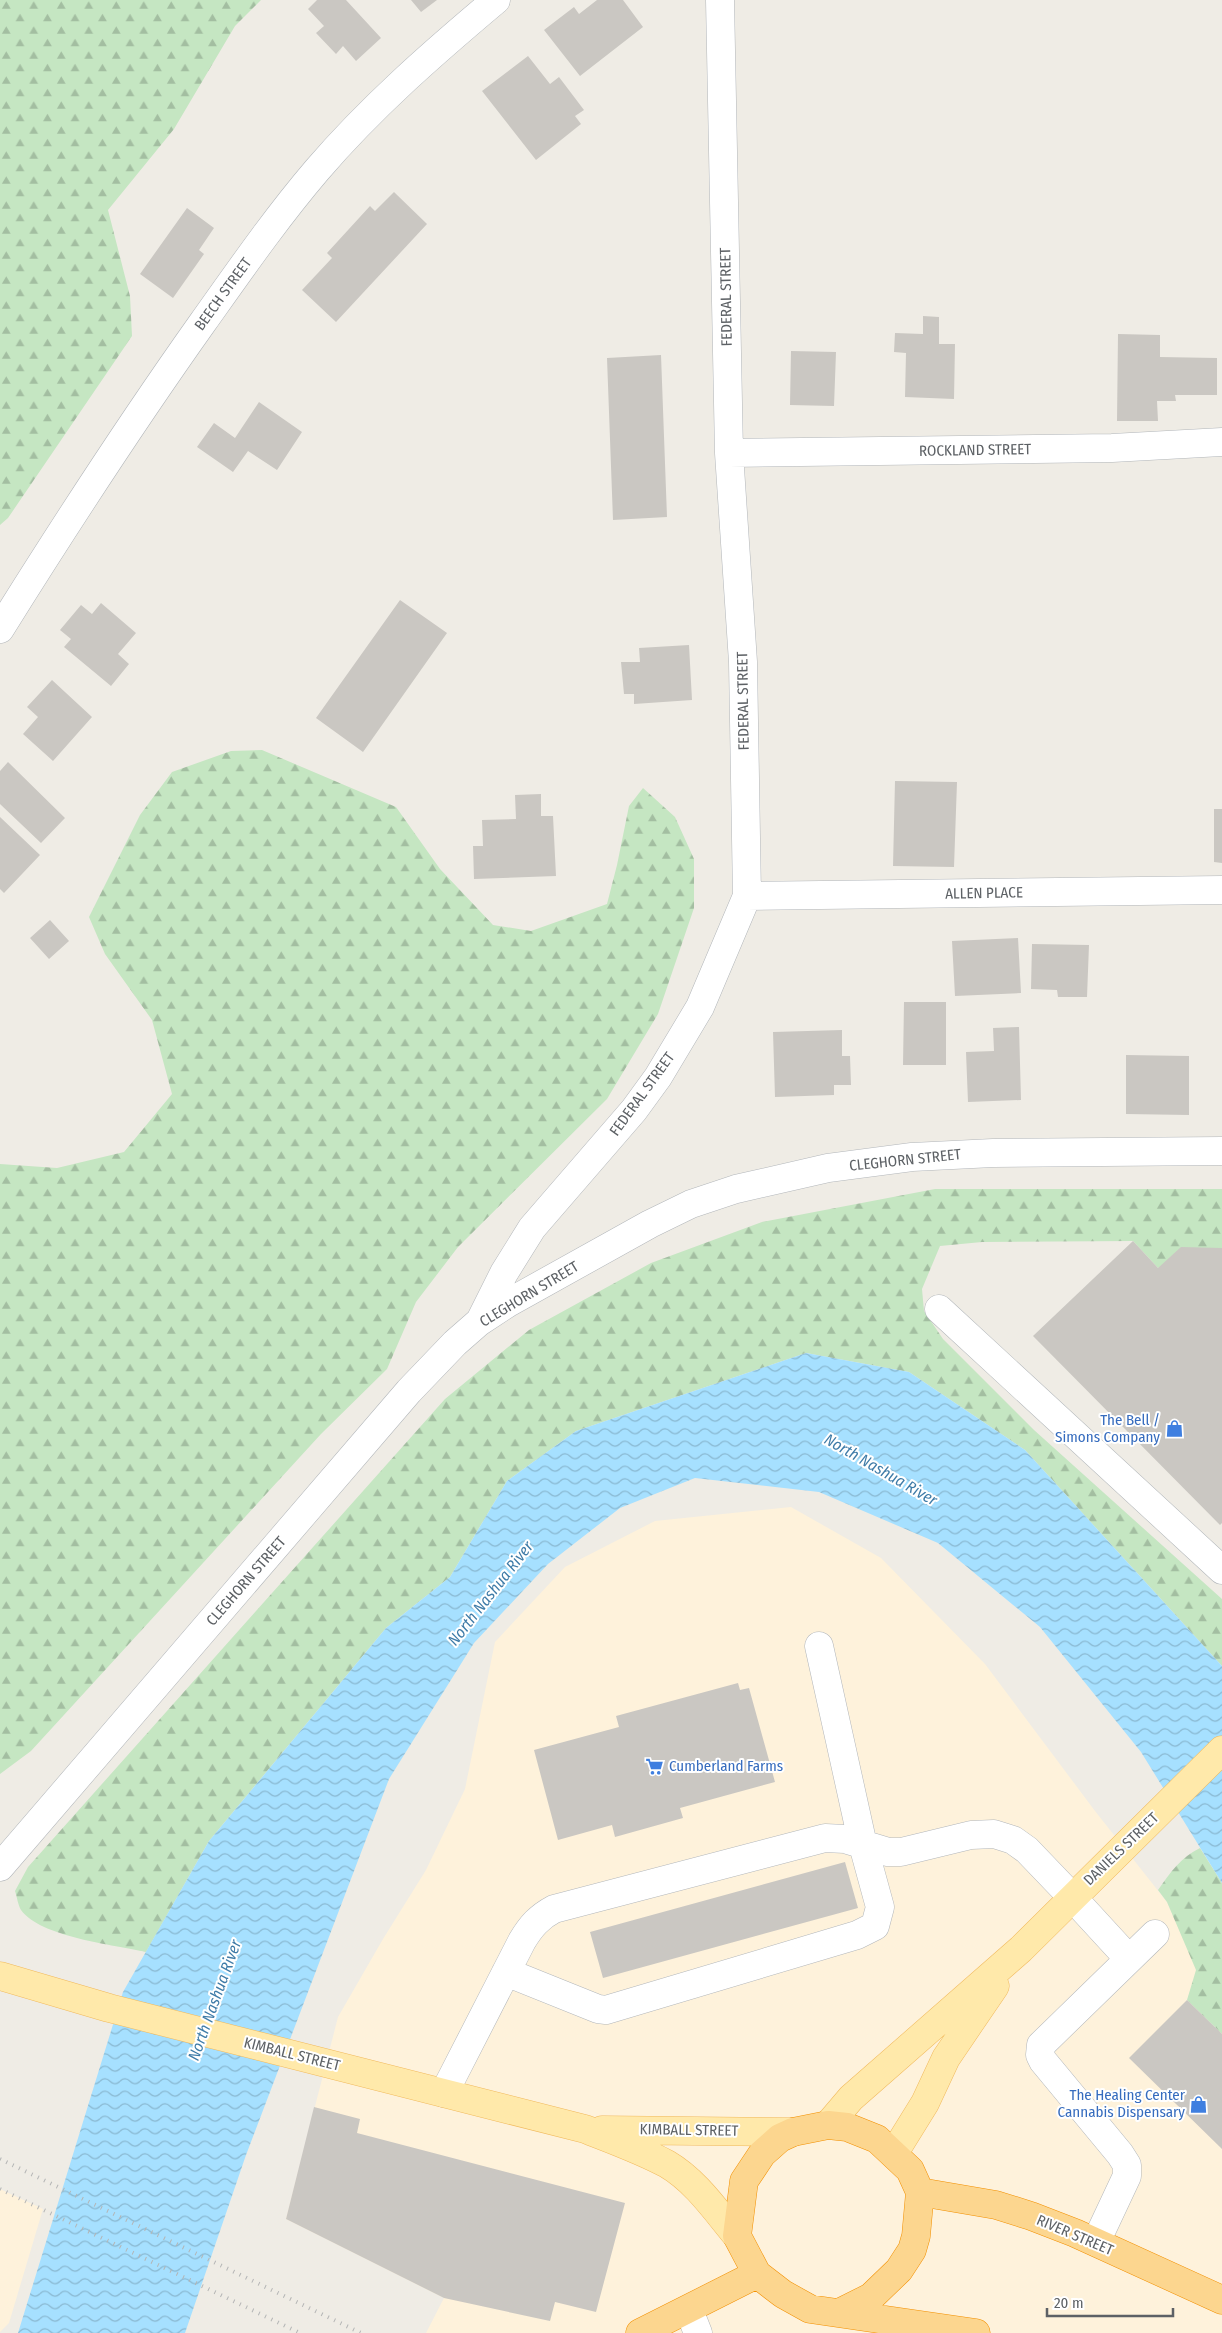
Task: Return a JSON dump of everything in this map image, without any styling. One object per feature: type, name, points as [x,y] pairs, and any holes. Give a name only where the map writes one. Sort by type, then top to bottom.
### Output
[{"type":"highway","points":[[839,2313],[871,2297],[900,2270],[912,2250],[916,2236],[920,2192],[910,2170],[894,2153],[872,2136],[847,2126],[828,2125],[793,2132],[766,2150],[755,2162],[744,2181],[737,2236],[757,2274],[783,2294],[810,2309],[911,2328],[976,2333]]},
{"type":"highway","name":"RIVER STREET","points":[[920,2192],[996,2205],[1031,2216],[1096,2242],[1222,2300]]},
{"type":"highway","points":[[640,2333],[693,2321],[757,2274]]},
{"type":"main road","name":"DANIELS STREET","points":[[828,2125],[851,2098],[1020,1949],[1222,1750]]},
{"type":"main road","name":"DANIELS STREET","points":[[894,2153],[925,2103],[946,2058],[1020,1949]]},
{"type":"main road","name":"KIMBALL STREET","points":[[0,1976],[109,2008],[585,2129],[636,2149],[668,2165],[701,2192],[737,2236]]},
{"type":"main road","name":"KIMBALL STREET","points":[[585,2129],[793,2132]]},
{"type":"street","name":"BEECH STREET","points":[[0,629],[60,533],[162,380],[286,209],[356,128],[402,82],[496,0]]},
{"type":"street","name":"FEDERAL STREET","points":[[479,1322],[504,1273],[532,1228],[634,1110],[658,1077],[700,1007],[746,896],[743,662],[729,453],[720,0]]},
{"type":"street","name":"ROCKLAND STREET","points":[[729,453],[1102,448],[1222,442]]},
{"type":"street","name":"ALLEN PLACE","points":[[746,896],[1222,890]]},
{"type":"street","name":"CLEGHORN STREET","points":[[0,1867],[409,1391],[455,1343],[479,1322],[508,1303],[650,1224],[691,1204],[781,1177],[870,1161],[954,1154],[1222,1151]]},
{"type":"street","points":[[940,1310],[1222,1570]]},
{"type":"street","points":[[506,1972],[598,2009],[606,2010],[869,1931],[875,1926],[880,1907],[863,1844],[820,1646]]},
{"type":"street","points":[[444,2093],[530,1927],[542,1916],[554,1909],[825,1838],[845,1839],[888,1852],[901,1852],[971,1835],[994,1834],[1013,1840],[1026,1850],[1072,1897],[1129,1959]]},
{"type":"street","points":[[1096,2242],[1124,2185],[1127,2165],[1043,2061],[1040,2054],[1041,2045],[1155,1934]]},
{"type":"shaded area","points":[[791,1507],[881,1558],[985,1664],[1095,1811],[1167,1902],[1197,1970],[1187,2000],[1222,2034],[1222,2333],[426,2333],[444,2298],[286,2219],[338,2017],[426,1870],[465,1789],[495,1642],[565,1567],[655,1521]]},
{"type":"shaded area","points":[[0,2189],[43,2209],[9,2323],[0,2332]]},
{"type":"green space","points":[[0,0],[261,0],[235,26],[174,129],[108,210],[130,296],[132,336],[8,518],[0,525]]},
{"type":"green space","points":[[262,750],[396,807],[440,869],[493,925],[531,931],[607,904],[629,806],[643,788],[675,817],[694,859],[694,908],[658,1014],[607,1099],[458,1247],[416,1302],[387,1369],[321,1434],[31,1751],[0,1774],[0,1164],[57,1168],[124,1152],[172,1094],[152,1020],[105,954],[89,917],[140,815],[172,772],[231,751]]},
{"type":"green space","points":[[935,1189],[1222,1189],[1222,1248],[1158,1268],[1133,1241],[982,1242],[940,1246],[922,1289],[924,1311],[943,1339],[1034,1430],[1222,1599],[1222,1666],[1025,1450],[909,1372],[806,1353],[576,1431],[507,1481],[450,1577],[386,1628],[209,1841],[146,1952],[98,1943],[61,1933],[44,1927],[21,1910],[15,1891],[28,1867],[445,1399],[529,1330],[651,1263],[762,1222]]},
{"type":"green space","points":[[1200,1848],[1222,1883],[1222,2034],[1187,2000],[1196,1970],[1167,1902],[1158,1890],[1182,1861]]},
{"type":"water","name":"North Nashua River","points":[[806,1353],[909,1372],[1025,1450],[1222,1666],[1222,1883],[1141,1752],[1040,1627],[938,1543],[819,1492],[695,1478],[620,1508],[548,1564],[474,1643],[389,1779],[246,2155],[185,2333],[18,2333],[123,1992],[209,1841],[386,1628],[450,1577],[507,1481],[576,1431]]},
{"type":"building","points":[[317,0],[346,0],[381,38],[356,61],[343,46],[336,54],[316,33],[324,26],[308,9]]},
{"type":"building","points":[[411,0],[437,0],[421,12]]},
{"type":"building","points":[[597,0],[623,0],[643,27],[580,76],[544,30],[574,7],[579,14]]},
{"type":"building","points":[[528,56],[550,84],[559,77],[584,110],[575,116],[581,124],[536,160],[482,91]]},
{"type":"building","points":[[394,192],[427,224],[336,322],[302,290],[332,258],[327,253],[370,206],[375,211]]},
{"type":"building","points":[[187,208],[214,228],[199,250],[204,254],[173,298],[140,274]]},
{"type":"building","points":[[923,316],[939,317],[939,344],[955,344],[954,399],[905,397],[906,353],[894,352],[895,333],[923,334]]},
{"type":"building","points":[[1118,334],[1160,335],[1160,357],[1217,358],[1217,395],[1175,395],[1176,401],[1157,401],[1158,421],[1117,421]]},
{"type":"building","points":[[791,351],[836,352],[834,406],[790,405]]},
{"type":"building","points":[[661,355],[667,517],[613,520],[607,358]]},
{"type":"building","points":[[259,402],[302,432],[277,470],[248,451],[233,472],[197,447],[214,423],[235,438]]},
{"type":"building","points":[[400,600],[447,633],[363,752],[316,718]]},
{"type":"building","points":[[101,603],[136,633],[118,654],[129,664],[111,686],[64,647],[71,639],[60,630],[81,605],[92,614]]},
{"type":"building","points":[[689,645],[692,700],[634,704],[634,694],[624,694],[621,662],[640,662],[639,648]]},
{"type":"building","points":[[52,680],[92,717],[53,761],[23,734],[38,717],[27,707]]},
{"type":"building","points":[[8,762],[65,818],[41,843],[0,804],[0,771]]},
{"type":"building","points":[[895,781],[957,782],[954,867],[893,866]]},
{"type":"building","points":[[541,794],[541,816],[553,816],[556,876],[474,879],[473,846],[483,846],[482,820],[516,819],[515,795]]},
{"type":"building","points":[[1214,809],[1222,809],[1222,863],[1214,862]]},
{"type":"building","points":[[0,817],[40,855],[4,893],[0,889]]},
{"type":"building","points":[[50,920],[69,941],[49,959],[30,938]]},
{"type":"building","points":[[1018,938],[1021,993],[955,996],[952,941]]},
{"type":"building","points":[[1032,944],[1089,945],[1087,997],[1058,997],[1057,990],[1031,989]]},
{"type":"building","points":[[904,1002],[946,1002],[946,1065],[903,1065]]},
{"type":"building","points":[[1019,1027],[1021,1100],[968,1102],[966,1052],[994,1051],[993,1028]]},
{"type":"building","points":[[842,1030],[842,1056],[850,1056],[851,1085],[834,1085],[834,1095],[775,1097],[773,1032]]},
{"type":"building","points":[[1126,1055],[1189,1056],[1189,1115],[1126,1114]]},
{"type":"building","name":"The Bell / Simons Company","points":[[1133,1241],[1158,1268],[1181,1247],[1222,1248],[1222,1523],[1220,1525],[1033,1336]]},
{"type":"building","name":"Cumberland Farms","points":[[738,1683],[740,1690],[749,1688],[775,1782],[680,1808],[683,1818],[615,1837],[612,1825],[558,1840],[534,1750],[619,1727],[616,1716]]},
{"type":"building","points":[[845,1862],[858,1908],[603,1978],[590,1932]]},
{"type":"building","name":"The Healing Center Cannabis Dispensary","points":[[1187,2000],[1222,2034],[1222,2149],[1129,2058]]},
{"type":"building","points":[[314,2107],[360,2119],[357,2133],[625,2203],[596,2312],[555,2302],[550,2321],[444,2298],[286,2219]]},
{"type":"railway","points":[[0,2159],[361,2333]]},
{"type":"railway","points":[[0,2189],[300,2333]]},
{"type":"place","name":"The Bell / Simons Company","points":[[1174,1429]]},
{"type":"place","name":"Cumberland Farms","points":[[655,1766]]},
{"type":"place","name":"The Healing Center Cannabis Dispensary","points":[[1199,2104]]}]
